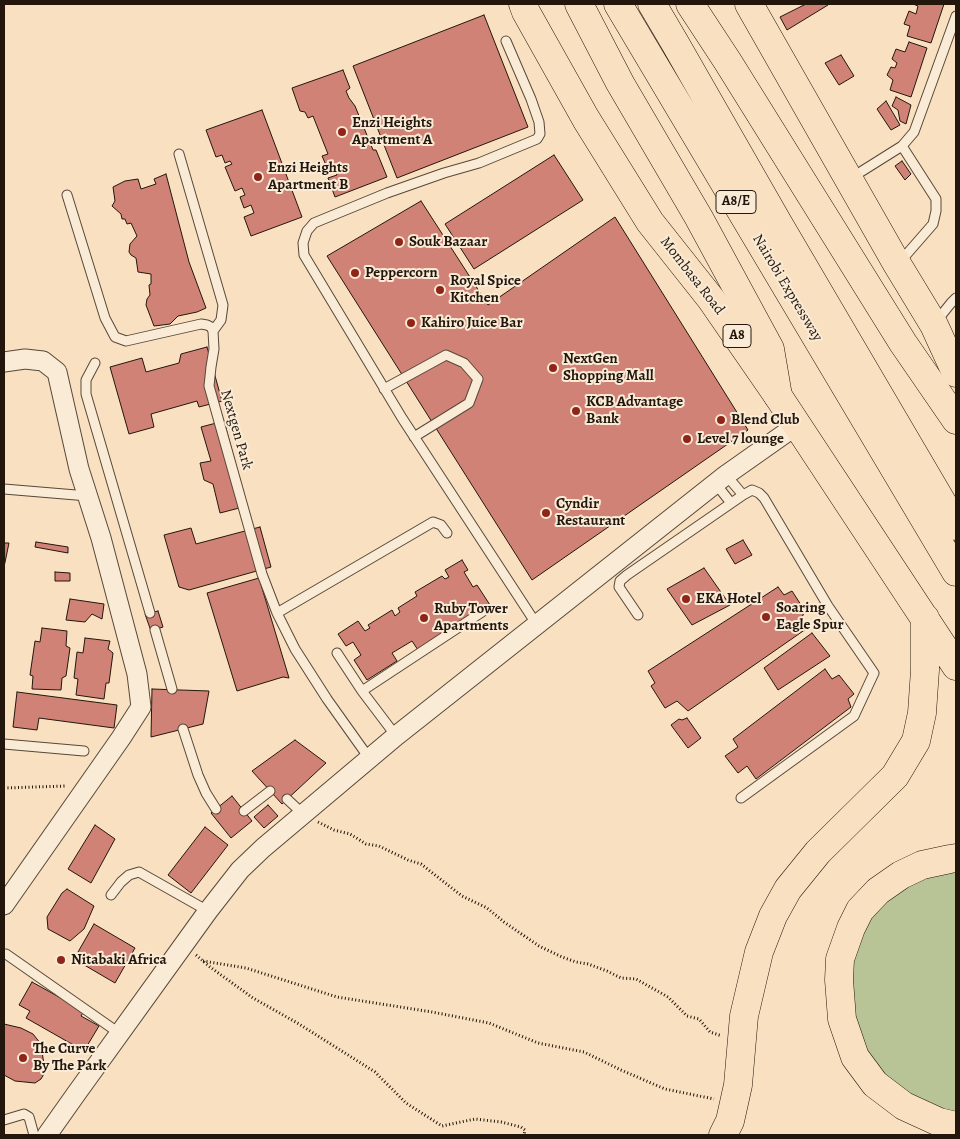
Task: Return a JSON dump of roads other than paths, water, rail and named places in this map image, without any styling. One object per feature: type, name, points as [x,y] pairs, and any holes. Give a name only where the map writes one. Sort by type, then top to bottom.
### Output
[{"type":"highway","name":"Mombasa Road","points":[[523,4],[586,119],[650,222],[711,299],[778,396],[956,666]]},
{"type":"highway","points":[[579,4],[620,83],[699,218],[770,349],[778,396]]},
{"type":"highway","name":"Nairobi Expressway","points":[[618,4],[865,395],[956,526]]},
{"type":"highway","name":"Nairobi Expressway","points":[[652,4],[778,223],[956,572]]},
{"type":"highway","points":[[690,4],[739,79],[903,343],[956,420]]},
{"type":"highway","points":[[757,7],[849,179],[934,325],[956,373]]},
{"type":"highway","points":[[723,1135],[730,1122],[738,1085],[744,1016],[758,952],[773,916],[788,888],[818,852],[896,776],[916,741],[923,704],[925,618]]},
{"type":"highway","points":[[956,858],[922,865],[901,875],[878,891],[860,910],[851,928],[840,959],[839,980],[842,1019],[856,1057],[875,1084],[904,1106],[939,1122],[956,1126]]},
{"type":"street","points":[[4,362],[25,359],[43,361],[57,372],[80,469],[101,538],[137,674],[141,707],[4,905]]},
{"type":"street","points":[[47,1135],[208,911],[240,870],[263,848],[396,736],[721,479],[797,425]]},
{"type":"lane","points":[[849,179],[902,146],[914,132],[956,16]]},
{"type":"lane","points":[[506,41],[539,122],[540,134],[536,139],[479,163],[387,193],[314,223],[307,231],[303,243],[304,255],[384,390],[537,625]]},
{"type":"lane","points":[[897,264],[933,224],[936,211],[936,199],[902,146]]},
{"type":"lane","name":"Nextgen Park","points":[[179,154],[223,305],[221,320],[214,331],[210,386],[262,574],[277,613],[295,649],[327,699],[369,758]]},
{"type":"lane","points":[[67,195],[105,318],[115,337],[126,342],[201,324],[211,327],[214,331]]},
{"type":"lane","points":[[934,325],[956,298]]},
{"type":"lane","points":[[384,390],[446,355],[464,363],[478,379],[469,403],[414,437]]},
{"type":"lane","points":[[95,364],[86,380],[86,394],[150,613]]},
{"type":"lane","points":[[721,479],[744,494]]},
{"type":"lane","points":[[721,479],[731,503]]},
{"type":"lane","points":[[4,488],[88,496]]},
{"type":"lane","points":[[638,615],[619,587],[620,582],[627,574],[752,490],[764,498],[828,606],[874,673],[854,716],[740,798]]},
{"type":"lane","points":[[277,613],[433,522],[442,525],[447,533]]},
{"type":"lane","points":[[362,690],[482,612]]},
{"type":"lane","points":[[155,630],[172,689]]},
{"type":"lane","points":[[338,653],[362,690],[396,736]]},
{"type":"lane","points":[[183,730],[198,775],[216,809]]},
{"type":"lane","points":[[4,744],[84,751]]},
{"type":"lane","points":[[244,811],[270,791]]},
{"type":"lane","points":[[287,799],[303,814]]},
{"type":"lane","points":[[111,895],[120,882],[129,875],[139,872],[208,911]]},
{"type":"lane","points":[[6,954],[119,1033]]},
{"type":"lane","points":[[4,1120],[24,1114],[29,1117],[34,1135]]},
{"type":"place","name":"Enzi Heights Apartment A","points":[[342,132]]},
{"type":"place","name":"Enzi Heights Apartment B","points":[[258,177]]},
{"type":"place","name":"Souk Bazaar","points":[[399,242]]},
{"type":"place","name":"Peppercorn","points":[[355,273]]},
{"type":"place","name":"Royal Spice Kitchen","points":[[440,290]]},
{"type":"place","name":"Kahiro Juice Bar","points":[[411,323]]},
{"type":"place","name":"NextGen Shopping Mall","points":[[553,368]]},
{"type":"place","name":"KCB Advantage Bank","points":[[576,411]]},
{"type":"place","name":"Blend Club","points":[[721,420]]},
{"type":"place","name":"Level 7 lounge","points":[[687,439]]},
{"type":"place","name":"Cyndir Restaurant","points":[[546,513]]},
{"type":"place","name":"EKA Hotel","points":[[686,599]]},
{"type":"place","name":"Soaring Eagle Spur","points":[[766,617]]},
{"type":"place","name":"Ruby Tower Apartments","points":[[424,618]]},
{"type":"place","name":"Nitabaki Africa","points":[[61,960]]},
{"type":"place","name":"The Curve By The Park","points":[[23,1058]]}]
